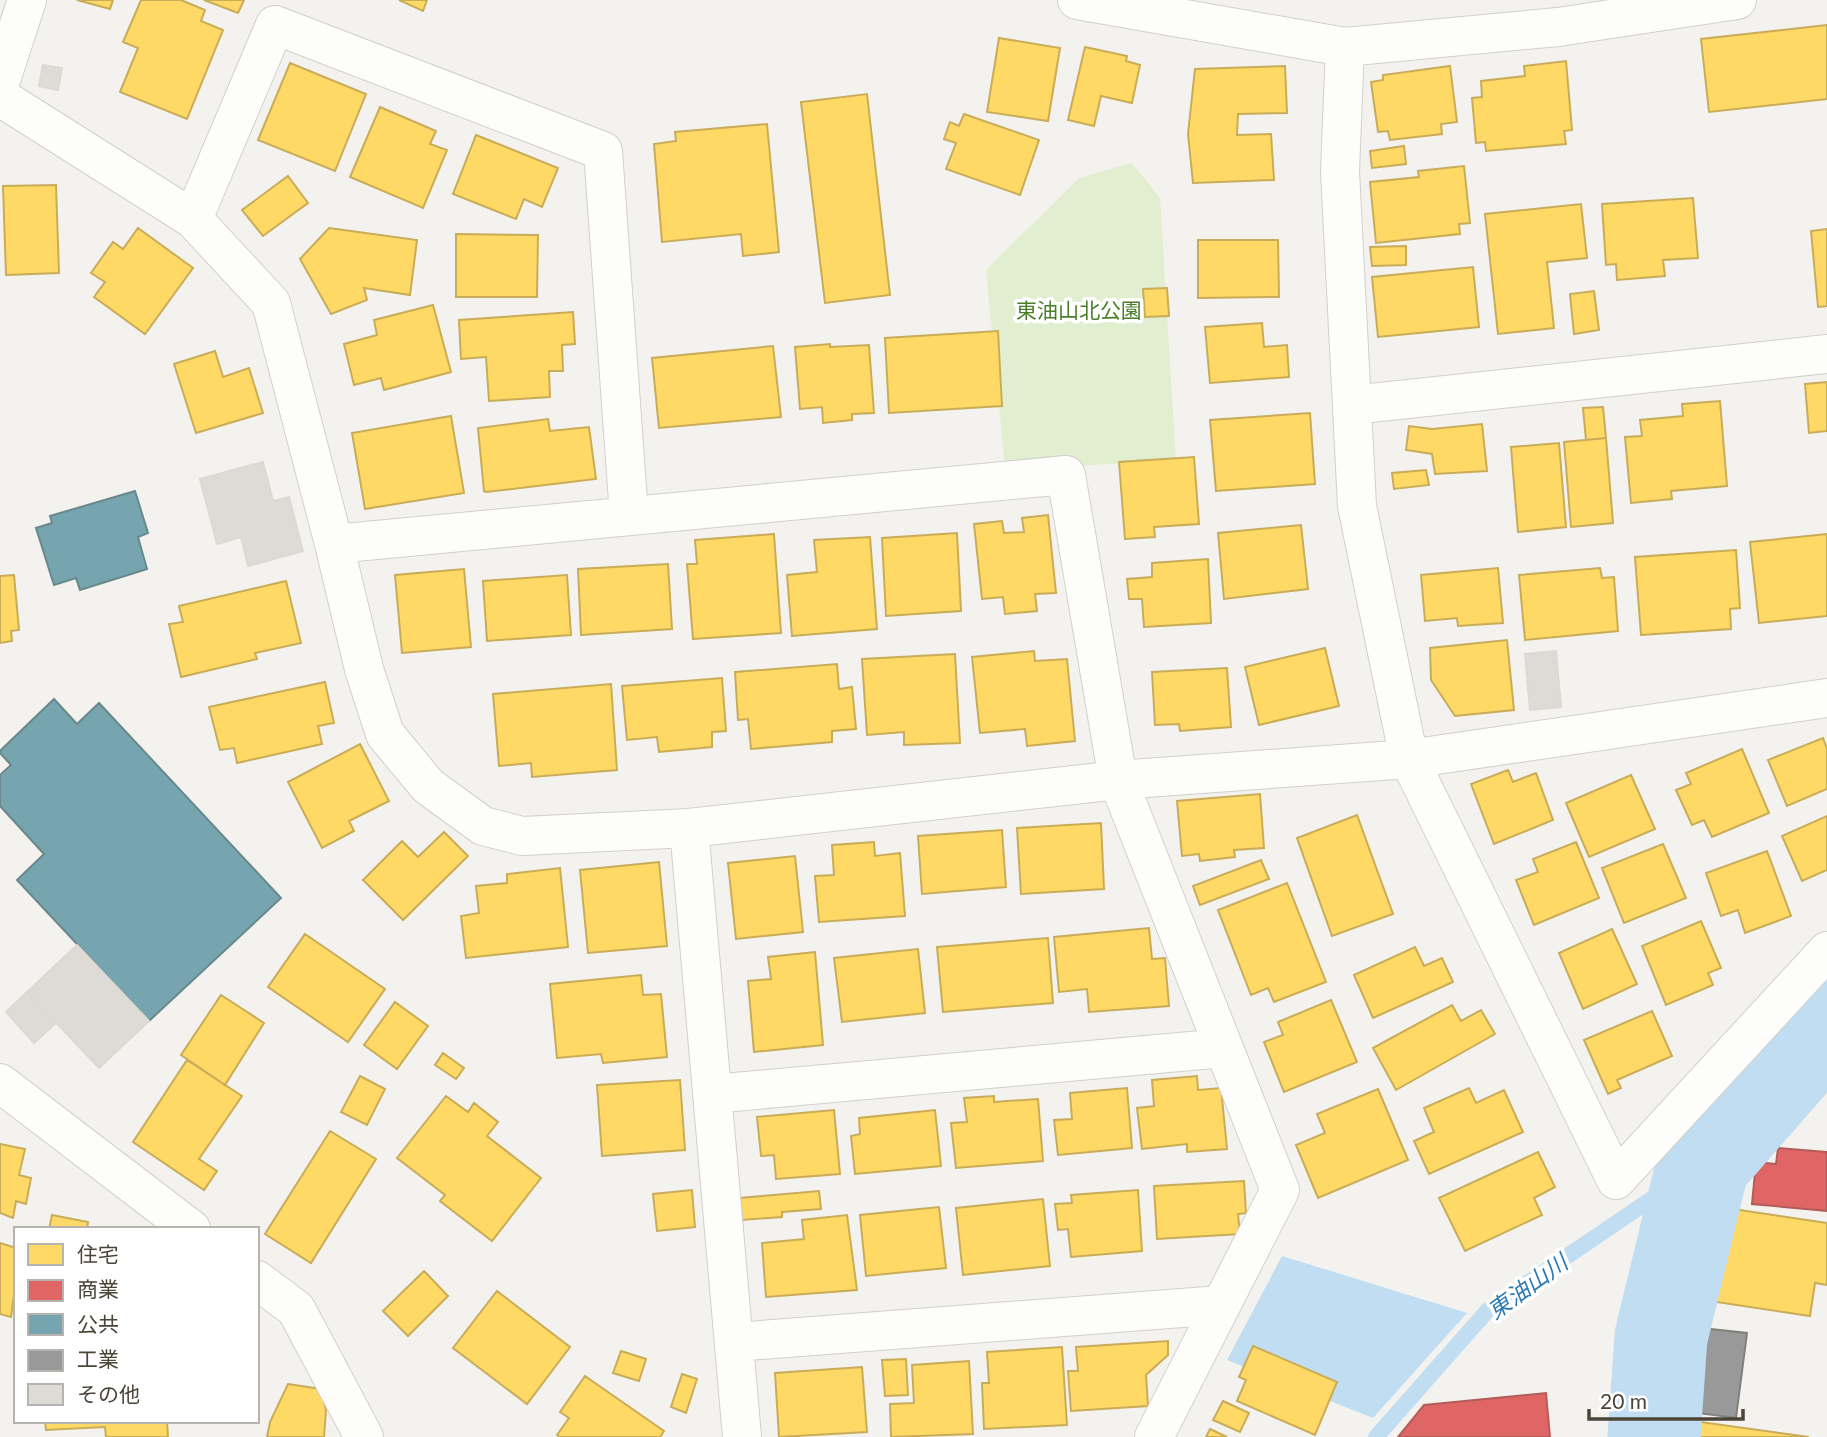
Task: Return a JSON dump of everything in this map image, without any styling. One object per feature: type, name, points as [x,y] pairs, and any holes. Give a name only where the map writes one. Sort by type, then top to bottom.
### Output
[{"type":"street","points":[[0,83],[27,0]]},
{"type":"street","points":[[1077,0],[1345,47],[1558,13],[1737,0]]},
{"type":"street","points":[[193,219],[275,25],[603,151],[629,516]]},
{"type":"street","points":[[1345,47],[1340,171],[1357,506],[1409,759],[1616,1180],[1827,951]]},
{"type":"street","points":[[0,97],[193,219],[271,303],[364,669],[385,734],[428,786],[483,827],[522,836],[689,828],[1118,780],[1409,759],[1827,698]]},
{"type":"street","points":[[1352,405],[1827,354]]},
{"type":"street","points":[[334,544],[1066,475],[1118,780],[1280,1190],[1154,1437]]},
{"type":"street","points":[[689,828],[742,1437]]},
{"type":"street","points":[[712,1094],[1224,1048]]},
{"type":"street","points":[[0,1083],[188,1227]]},
{"type":"street","points":[[259,1281],[296,1309],[364,1437]]},
{"type":"street","points":[[734,1342],[1221,1305]]},
{"type":"green space","name":"東油山北公園","points":[[1132,163],[1160,198],[1176,461],[1005,469],[986,270],[1079,178]]},
{"type":"water","points":[[1282,1256],[1467,1313],[1373,1418],[1227,1360]]},
{"type":"building: 住宅","points":[[77,0],[113,0],[110,9]]},
{"type":"building: 住宅","points":[[141,0],[181,0],[205,10],[201,21],[223,30],[187,119],[120,92],[138,48],[123,42]]},
{"type":"building: 住宅","points":[[204,0],[244,0],[238,13]]},
{"type":"building: 住宅","points":[[399,0],[427,0],[423,11]]},
{"type":"building: 住宅","points":[[1827,25],[1827,99],[1709,112],[1701,39]]},
{"type":"building: 住宅","points":[[999,38],[1060,48],[1048,121],[987,112]]},
{"type":"building: 住宅","points":[[1085,47],[1127,56],[1126,61],[1140,65],[1132,103],[1101,96],[1094,126],[1068,120]]},
{"type":"building: 住宅","points":[[1566,61],[1572,130],[1564,131],[1566,144],[1486,151],[1485,142],[1476,143],[1472,98],[1482,97],[1481,81],[1525,76],[1524,66]]},
{"type":"building: 住宅","points":[[290,63],[366,94],[335,171],[258,140]]},
{"type":"building: 住宅","points":[[1285,66],[1287,113],[1238,114],[1237,135],[1271,134],[1274,180],[1193,183],[1188,134],[1195,69]]},
{"type":"building: 住宅","points":[[1450,66],[1457,122],[1441,124],[1442,134],[1390,140],[1388,131],[1378,132],[1371,82],[1383,80],[1383,75]]},
{"type":"building: 住宅","points":[[867,94],[890,295],[825,303],[801,102]]},
{"type":"building: 住宅","points":[[380,107],[436,131],[430,144],[447,150],[423,208],[350,177]]},
{"type":"building: 住宅","points":[[964,114],[1039,140],[1020,195],[946,169],[956,143],[944,139],[950,122],[959,126]]},
{"type":"building: 住宅","points":[[767,124],[779,252],[743,256],[741,234],[662,242],[654,144],[676,141],[675,132]]},
{"type":"building: 住宅","points":[[476,135],[558,168],[542,207],[524,199],[516,219],[453,194]]},
{"type":"building: 住宅","points":[[1404,146],[1406,164],[1372,168],[1370,151]]},
{"type":"building: 住宅","points":[[1464,166],[1470,223],[1459,224],[1460,234],[1376,243],[1370,182],[1419,177],[1418,171]]},
{"type":"building: 住宅","points":[[288,176],[308,203],[263,236],[242,210]]},
{"type":"building: 住宅","points":[[56,185],[59,273],[6,275],[3,186]]},
{"type":"building: 住宅","points":[[1693,198],[1698,258],[1663,260],[1665,276],[1617,280],[1616,264],[1606,265],[1602,204]]},
{"type":"building: 住宅","points":[[1581,204],[1587,258],[1547,262],[1554,328],[1498,334],[1485,214]]},
{"type":"building: 住宅","points":[[138,228],[193,268],[145,334],[94,297],[105,282],[91,273],[113,242],[123,249]]},
{"type":"building: 住宅","points":[[329,228],[417,240],[410,295],[364,288],[367,300],[331,314],[300,259]]},
{"type":"building: 住宅","points":[[1827,229],[1827,306],[1818,307],[1811,231]]},
{"type":"building: 住宅","points":[[456,234],[538,235],[537,297],[456,297]]},
{"type":"building: 住宅","points":[[1198,240],[1278,240],[1279,297],[1198,298]]},
{"type":"building: 住宅","points":[[1406,246],[1406,265],[1372,266],[1370,247]]},
{"type":"building: 住宅","points":[[1473,267],[1479,327],[1378,337],[1372,277]]},
{"type":"building: 住宅","points":[[1167,288],[1169,316],[1145,317],[1143,289]]},
{"type":"building: 住宅","points":[[1594,291],[1599,330],[1574,334],[1570,294]]},
{"type":"building: 住宅","points":[[433,305],[451,372],[384,390],[381,378],[354,385],[344,344],[377,335],[374,320]]},
{"type":"building: 住宅","points":[[573,312],[575,344],[562,345],[563,371],[549,371],[550,397],[489,401],[486,357],[461,359],[459,320]]},
{"type":"building: 住宅","points":[[1262,323],[1264,347],[1287,345],[1289,377],[1210,383],[1205,327]]},
{"type":"building: 住宅","points":[[998,331],[1002,406],[889,413],[885,338]]},
{"type":"building: 住宅","points":[[830,344],[830,347],[869,345],[874,413],[852,414],[852,420],[823,423],[822,407],[800,409],[795,347]]},
{"type":"building: 住宅","points":[[773,346],[781,417],[659,428],[652,358]]},
{"type":"building: 住宅","points":[[215,351],[223,377],[249,368],[263,413],[196,433],[174,364]]},
{"type":"building: 住宅","points":[[1827,382],[1827,431],[1809,433],[1805,384]]},
{"type":"building: 住宅","points":[[1720,401],[1727,486],[1671,491],[1672,499],[1631,503],[1625,437],[1642,436],[1640,420],[1683,416],[1682,404]]},
{"type":"building: 住宅","points":[[1603,407],[1606,438],[1586,440],[1583,408]]},
{"type":"building: 住宅","points":[[1310,413],[1315,484],[1216,491],[1210,420]]},
{"type":"building: 住宅","points":[[451,416],[464,493],[365,509],[352,433]]},
{"type":"building: 住宅","points":[[548,419],[550,431],[589,427],[596,479],[484,491],[478,428]]},
{"type":"building: 住宅","points":[[1482,424],[1487,471],[1435,474],[1432,454],[1406,450],[1409,426],[1432,429]]},
{"type":"building: 住宅","points":[[1606,438],[1613,523],[1571,527],[1564,442]]},
{"type":"building: 住宅","points":[[1559,443],[1566,527],[1518,532],[1511,447]]},
{"type":"building: 住宅","points":[[1194,457],[1199,524],[1154,527],[1155,537],[1125,539],[1119,462]]},
{"type":"building: 住宅","points":[[1426,470],[1429,485],[1394,489],[1392,473]]},
{"type":"building: 住宅","points":[[1048,515],[1056,593],[1035,594],[1037,611],[1005,614],[1003,597],[982,599],[974,524],[1002,521],[1004,533],[1024,532],[1022,518]]},
{"type":"building: 住宅","points":[[1301,525],[1308,589],[1224,599],[1218,533]]},
{"type":"building: 住宅","points":[[957,533],[961,611],[886,616],[882,538]]},
{"type":"building: 住宅","points":[[774,534],[781,633],[693,639],[687,564],[697,564],[695,540]]},
{"type":"building: 住宅","points":[[1827,534],[1827,616],[1759,623],[1750,542]]},
{"type":"building: 住宅","points":[[870,537],[877,629],[792,636],[787,575],[817,572],[814,540]]},
{"type":"building: 住宅","points":[[1736,550],[1740,608],[1730,609],[1731,629],[1641,635],[1635,557]]},
{"type":"building: 住宅","points":[[1208,559],[1211,623],[1144,627],[1142,599],[1129,599],[1127,579],[1152,577],[1152,563]]},
{"type":"building: 住宅","points":[[668,564],[672,629],[581,635],[578,569]]},
{"type":"building: 住宅","points":[[1498,568],[1503,623],[1458,626],[1457,618],[1425,621],[1421,575]]},
{"type":"building: 住宅","points":[[1600,568],[1602,578],[1614,577],[1618,631],[1525,640],[1519,575]]},
{"type":"building: 住宅","points":[[464,569],[471,647],[402,653],[395,575]]},
{"type":"building: 住宅","points":[[14,575],[19,630],[11,631],[12,641],[0,643],[0,576]]},
{"type":"building: 住宅","points":[[567,575],[571,635],[487,641],[483,581]]},
{"type":"building: 住宅","points":[[286,581],[301,643],[255,653],[257,659],[181,677],[169,624],[183,622],[179,606]]},
{"type":"building: 住宅","points":[[1507,640],[1514,710],[1455,716],[1431,680],[1430,648]]},
{"type":"building: 住宅","points":[[1325,648],[1339,706],[1259,725],[1245,667]]},
{"type":"building: 住宅","points":[[1034,651],[1035,661],[1067,659],[1075,741],[1027,746],[1025,729],[980,733],[972,657]]},
{"type":"building: 住宅","points":[[955,654],[960,743],[904,745],[904,732],[867,735],[862,659]]},
{"type":"building: 住宅","points":[[837,664],[839,689],[852,687],[856,729],[832,731],[832,742],[751,749],[748,719],[738,720],[735,672]]},
{"type":"building: 住宅","points":[[1227,668],[1231,727],[1180,731],[1179,724],[1155,725],[1152,672]]},
{"type":"building: 住宅","points":[[722,678],[726,731],[712,732],[712,747],[659,752],[657,737],[627,740],[622,686]]},
{"type":"building: 住宅","points":[[325,682],[334,723],[318,726],[322,744],[237,763],[234,748],[220,750],[209,707]]},
{"type":"building: 住宅","points":[[611,684],[617,770],[532,777],[531,763],[499,766],[493,694]]},
{"type":"building: 住宅","points":[[1823,738],[1827,749],[1827,789],[1787,806],[1768,760]]},
{"type":"building: 住宅","points":[[360,744],[389,801],[349,821],[354,831],[322,848],[288,782]]},
{"type":"building: 住宅","points":[[1742,749],[1769,813],[1712,837],[1704,820],[1692,825],[1676,790],[1691,784],[1686,773]]},
{"type":"building: 住宅","points":[[1508,770],[1513,782],[1536,773],[1553,820],[1494,844],[1471,784]]},
{"type":"building: 住宅","points":[[1631,775],[1655,829],[1589,857],[1566,803]]},
{"type":"building: 住宅","points":[[1260,794],[1264,848],[1234,850],[1235,857],[1200,861],[1199,854],[1182,856],[1177,801]]},
{"type":"building: 住宅","points":[[1357,815],[1393,914],[1332,936],[1297,838]]},
{"type":"building: 住宅","points":[[1827,816],[1827,870],[1802,881],[1782,836]]},
{"type":"building: 住宅","points":[[1101,823],[1104,889],[1021,894],[1017,828]]},
{"type":"building: 住宅","points":[[1002,830],[1006,887],[922,894],[918,836]]},
{"type":"building: 住宅","points":[[444,832],[468,856],[403,920],[363,880],[402,841],[418,857]]},
{"type":"building: 住宅","points":[[874,842],[875,856],[900,853],[905,916],[819,922],[815,876],[834,875],[832,845]]},
{"type":"building: 住宅","points":[[1576,842],[1599,898],[1534,925],[1516,880],[1538,872],[1533,859]]},
{"type":"building: 住宅","points":[[1663,844],[1686,898],[1624,923],[1602,868]]},
{"type":"building: 住宅","points":[[1767,851],[1791,916],[1745,933],[1738,910],[1721,916],[1706,873]]},
{"type":"building: 住宅","points":[[795,856],[803,932],[736,939],[728,863]]},
{"type":"building: 住宅","points":[[1261,860],[1269,879],[1200,905],[1193,886]]},
{"type":"building: 住宅","points":[[659,862],[667,946],[588,953],[580,870]]},
{"type":"building: 住宅","points":[[560,868],[568,947],[466,958],[461,916],[479,913],[476,886],[507,883],[507,874]]},
{"type":"building: 住宅","points":[[1287,883],[1326,982],[1274,1002],[1268,988],[1251,995],[1218,910]]},
{"type":"building: 住宅","points":[[1701,921],[1721,968],[1708,973],[1713,985],[1666,1005],[1642,946]]},
{"type":"building: 住宅","points":[[1149,928],[1152,959],[1165,958],[1169,1006],[1089,1012],[1087,989],[1059,992],[1054,937]]},
{"type":"building: 住宅","points":[[1612,929],[1637,984],[1583,1009],[1559,953]]},
{"type":"building: 住宅","points":[[305,934],[385,989],[348,1042],[268,987]]},
{"type":"building: 住宅","points":[[1048,938],[1053,1003],[943,1012],[937,947]]},
{"type":"building: 住宅","points":[[1415,947],[1424,966],[1442,958],[1453,982],[1373,1018],[1354,975]]},
{"type":"building: 住宅","points":[[918,949],[925,1013],[842,1022],[834,958]]},
{"type":"building: 住宅","points":[[815,952],[823,1045],[754,1052],[748,981],[771,979],[768,957]]},
{"type":"building: 住宅","points":[[641,975],[643,995],[661,994],[667,1057],[603,1063],[601,1054],[557,1058],[550,984]]},
{"type":"building: 住宅","points":[[221,995],[264,1023],[225,1085],[181,1055]]},
{"type":"building: 住宅","points":[[1331,1000],[1357,1062],[1284,1092],[1264,1042],[1283,1035],[1278,1022]]},
{"type":"building: 住宅","points":[[395,1002],[428,1026],[397,1069],[364,1045]]},
{"type":"building: 住宅","points":[[1452,1005],[1461,1021],[1481,1010],[1495,1034],[1396,1090],[1373,1048]]},
{"type":"building: 住宅","points":[[1652,1011],[1672,1056],[1617,1080],[1621,1088],[1608,1094],[1584,1040]]},
{"type":"building: 住宅","points":[[443,1053],[464,1068],[456,1079],[435,1065]]},
{"type":"building: 住宅","points":[[187,1060],[242,1096],[199,1159],[217,1171],[204,1190],[133,1142]]},
{"type":"building: 住宅","points":[[360,1076],[385,1089],[367,1125],[341,1112]]},
{"type":"building: 住宅","points":[[1197,1076],[1198,1090],[1221,1088],[1227,1149],[1187,1152],[1187,1144],[1142,1149],[1137,1108],[1154,1106],[1152,1080]]},
{"type":"building: 住宅","points":[[680,1080],[685,1150],[602,1156],[597,1085]]},
{"type":"building: 住宅","points":[[1127,1088],[1132,1148],[1058,1155],[1054,1120],[1072,1119],[1070,1093]]},
{"type":"building: 住宅","points":[[1469,1088],[1476,1103],[1504,1090],[1523,1132],[1429,1174],[1414,1141],[1434,1132],[1424,1108]]},
{"type":"building: 住宅","points":[[1378,1089],[1408,1160],[1318,1198],[1296,1145],[1325,1133],[1317,1114]]},
{"type":"building: 住宅","points":[[446,1096],[468,1112],[474,1103],[498,1122],[487,1136],[541,1178],[492,1241],[440,1201],[445,1195],[397,1158]]},
{"type":"building: 住宅","points":[[994,1096],[994,1102],[1038,1099],[1043,1161],[956,1168],[951,1123],[967,1122],[964,1098]]},
{"type":"building: 住宅","points":[[834,1110],[840,1174],[776,1179],[774,1155],[761,1156],[757,1117]]},
{"type":"building: 住宅","points":[[935,1110],[941,1166],[855,1174],[851,1136],[860,1134],[859,1118]]},
{"type":"building: 住宅","points":[[330,1131],[376,1159],[311,1263],[265,1234]]},
{"type":"building: 住宅","points":[[0,1144],[25,1149],[19,1175],[31,1178],[26,1204],[16,1201],[13,1218],[0,1213]]},
{"type":"building: 住宅","points":[[1538,1152],[1555,1187],[1534,1198],[1542,1215],[1465,1251],[1439,1198]]},
{"type":"building: 住宅","points":[[1244,1181],[1246,1213],[1238,1214],[1240,1234],[1157,1239],[1154,1186]]},
{"type":"building: 住宅","points":[[692,1190],[695,1227],[657,1231],[653,1194]]},
{"type":"building: 住宅","points":[[1138,1190],[1142,1251],[1071,1257],[1068,1229],[1058,1230],[1055,1204],[1072,1203],[1071,1195]]},
{"type":"building: 住宅","points":[[819,1191],[821,1209],[782,1212],[782,1217],[742,1220],[740,1198]]},
{"type":"building: 住宅","points":[[1043,1199],[1050,1266],[963,1275],[956,1208]]},
{"type":"building: 住宅","points":[[1706,1205],[1827,1223],[1827,1285],[1815,1283],[1810,1316],[1703,1300],[1707,1274],[1696,1273]]},
{"type":"building: 住宅","points":[[939,1207],[946,1268],[866,1276],[860,1215]]},
{"type":"building: 住宅","points":[[52,1215],[88,1222],[87,1227],[49,1227]]},
{"type":"building: 住宅","points":[[847,1215],[857,1290],[766,1297],[762,1243],[804,1239],[802,1220]]},
{"type":"building: 住宅","points":[[0,1243],[14,1247],[14,1295],[11,1317],[0,1314]]},
{"type":"building: 住宅","points":[[424,1271],[448,1296],[408,1336],[383,1311]]},
{"type":"building: 住宅","points":[[497,1291],[570,1347],[527,1404],[453,1348]]},
{"type":"building: 住宅","points":[[1168,1341],[1168,1355],[1146,1375],[1148,1406],[1071,1411],[1068,1371],[1078,1371],[1076,1347]]},
{"type":"building: 住宅","points":[[1253,1346],[1337,1382],[1315,1435],[1237,1401],[1246,1380],[1239,1377]]},
{"type":"building: 住宅","points":[[1062,1347],[1067,1425],[984,1429],[982,1383],[989,1383],[987,1352]]},
{"type":"building: 住宅","points":[[621,1351],[646,1359],[639,1381],[613,1373]]},
{"type":"building: 住宅","points":[[906,1359],[908,1395],[885,1396],[882,1360]]},
{"type":"building: 住宅","points":[[969,1361],[973,1434],[891,1437],[890,1404],[914,1403],[912,1365]]},
{"type":"building: 住宅","points":[[862,1367],[867,1432],[779,1437],[775,1373]]},
{"type":"building: 住宅","points":[[682,1374],[697,1379],[686,1413],[671,1407]]},
{"type":"building: 住宅","points":[[585,1376],[664,1431],[660,1437],[557,1435],[569,1418],[560,1412]]},
{"type":"building: 住宅","points":[[288,1384],[321,1389],[326,1410],[324,1437],[267,1437],[270,1422]]},
{"type":"building: 住宅","points":[[1223,1401],[1249,1413],[1240,1432],[1213,1420]]},
{"type":"building: 住宅","points":[[1686,1420],[1809,1437],[1684,1437]]},
{"type":"building: 住宅","points":[[45,1423],[167,1423],[168,1437],[106,1437],[105,1427],[46,1430]]},
{"type":"building: 住宅","points":[[1210,1429],[1227,1437],[1206,1437]]},
{"type":"building: 商業","points":[[1778,1148],[1827,1152],[1827,1211],[1752,1204],[1756,1162],[1776,1164]]},
{"type":"building: 商業","points":[[1546,1393],[1550,1437],[1398,1437],[1424,1405]]},
{"type":"building: 公共","points":[[135,491],[148,533],[138,537],[147,569],[80,590],[76,578],[54,585],[36,528],[52,523],[50,516]]},
{"type":"building: 公共","points":[[54,699],[77,724],[99,703],[281,898],[149,1021],[17,880],[44,854],[0,806],[0,775],[11,765],[0,751]]},
{"type":"building: 工業","points":[[1692,1327],[1747,1333],[1736,1418],[1682,1411]]},
{"type":"building: その他","points":[[43,65],[62,68],[58,90],[39,86]]},
{"type":"building: その他","points":[[263,462],[273,501],[289,497],[303,551],[248,566],[241,537],[217,544],[200,479]]},
{"type":"building: その他","points":[[1556,651],[1561,707],[1530,710],[1525,654]]},
{"type":"building: その他","points":[[77,945],[149,1021],[99,1068],[27,992]]},
{"type":"building: その他","points":[[27,992],[56,1023],[34,1043],[6,1012]]},
{"type":"waterway","points":[[1654,1437],[1661,1337],[1703,1164],[1827,1022]]},
{"type":"waterway","name":"東油山川","points":[[1376,1437],[1488,1310],[1703,1164]]}]
